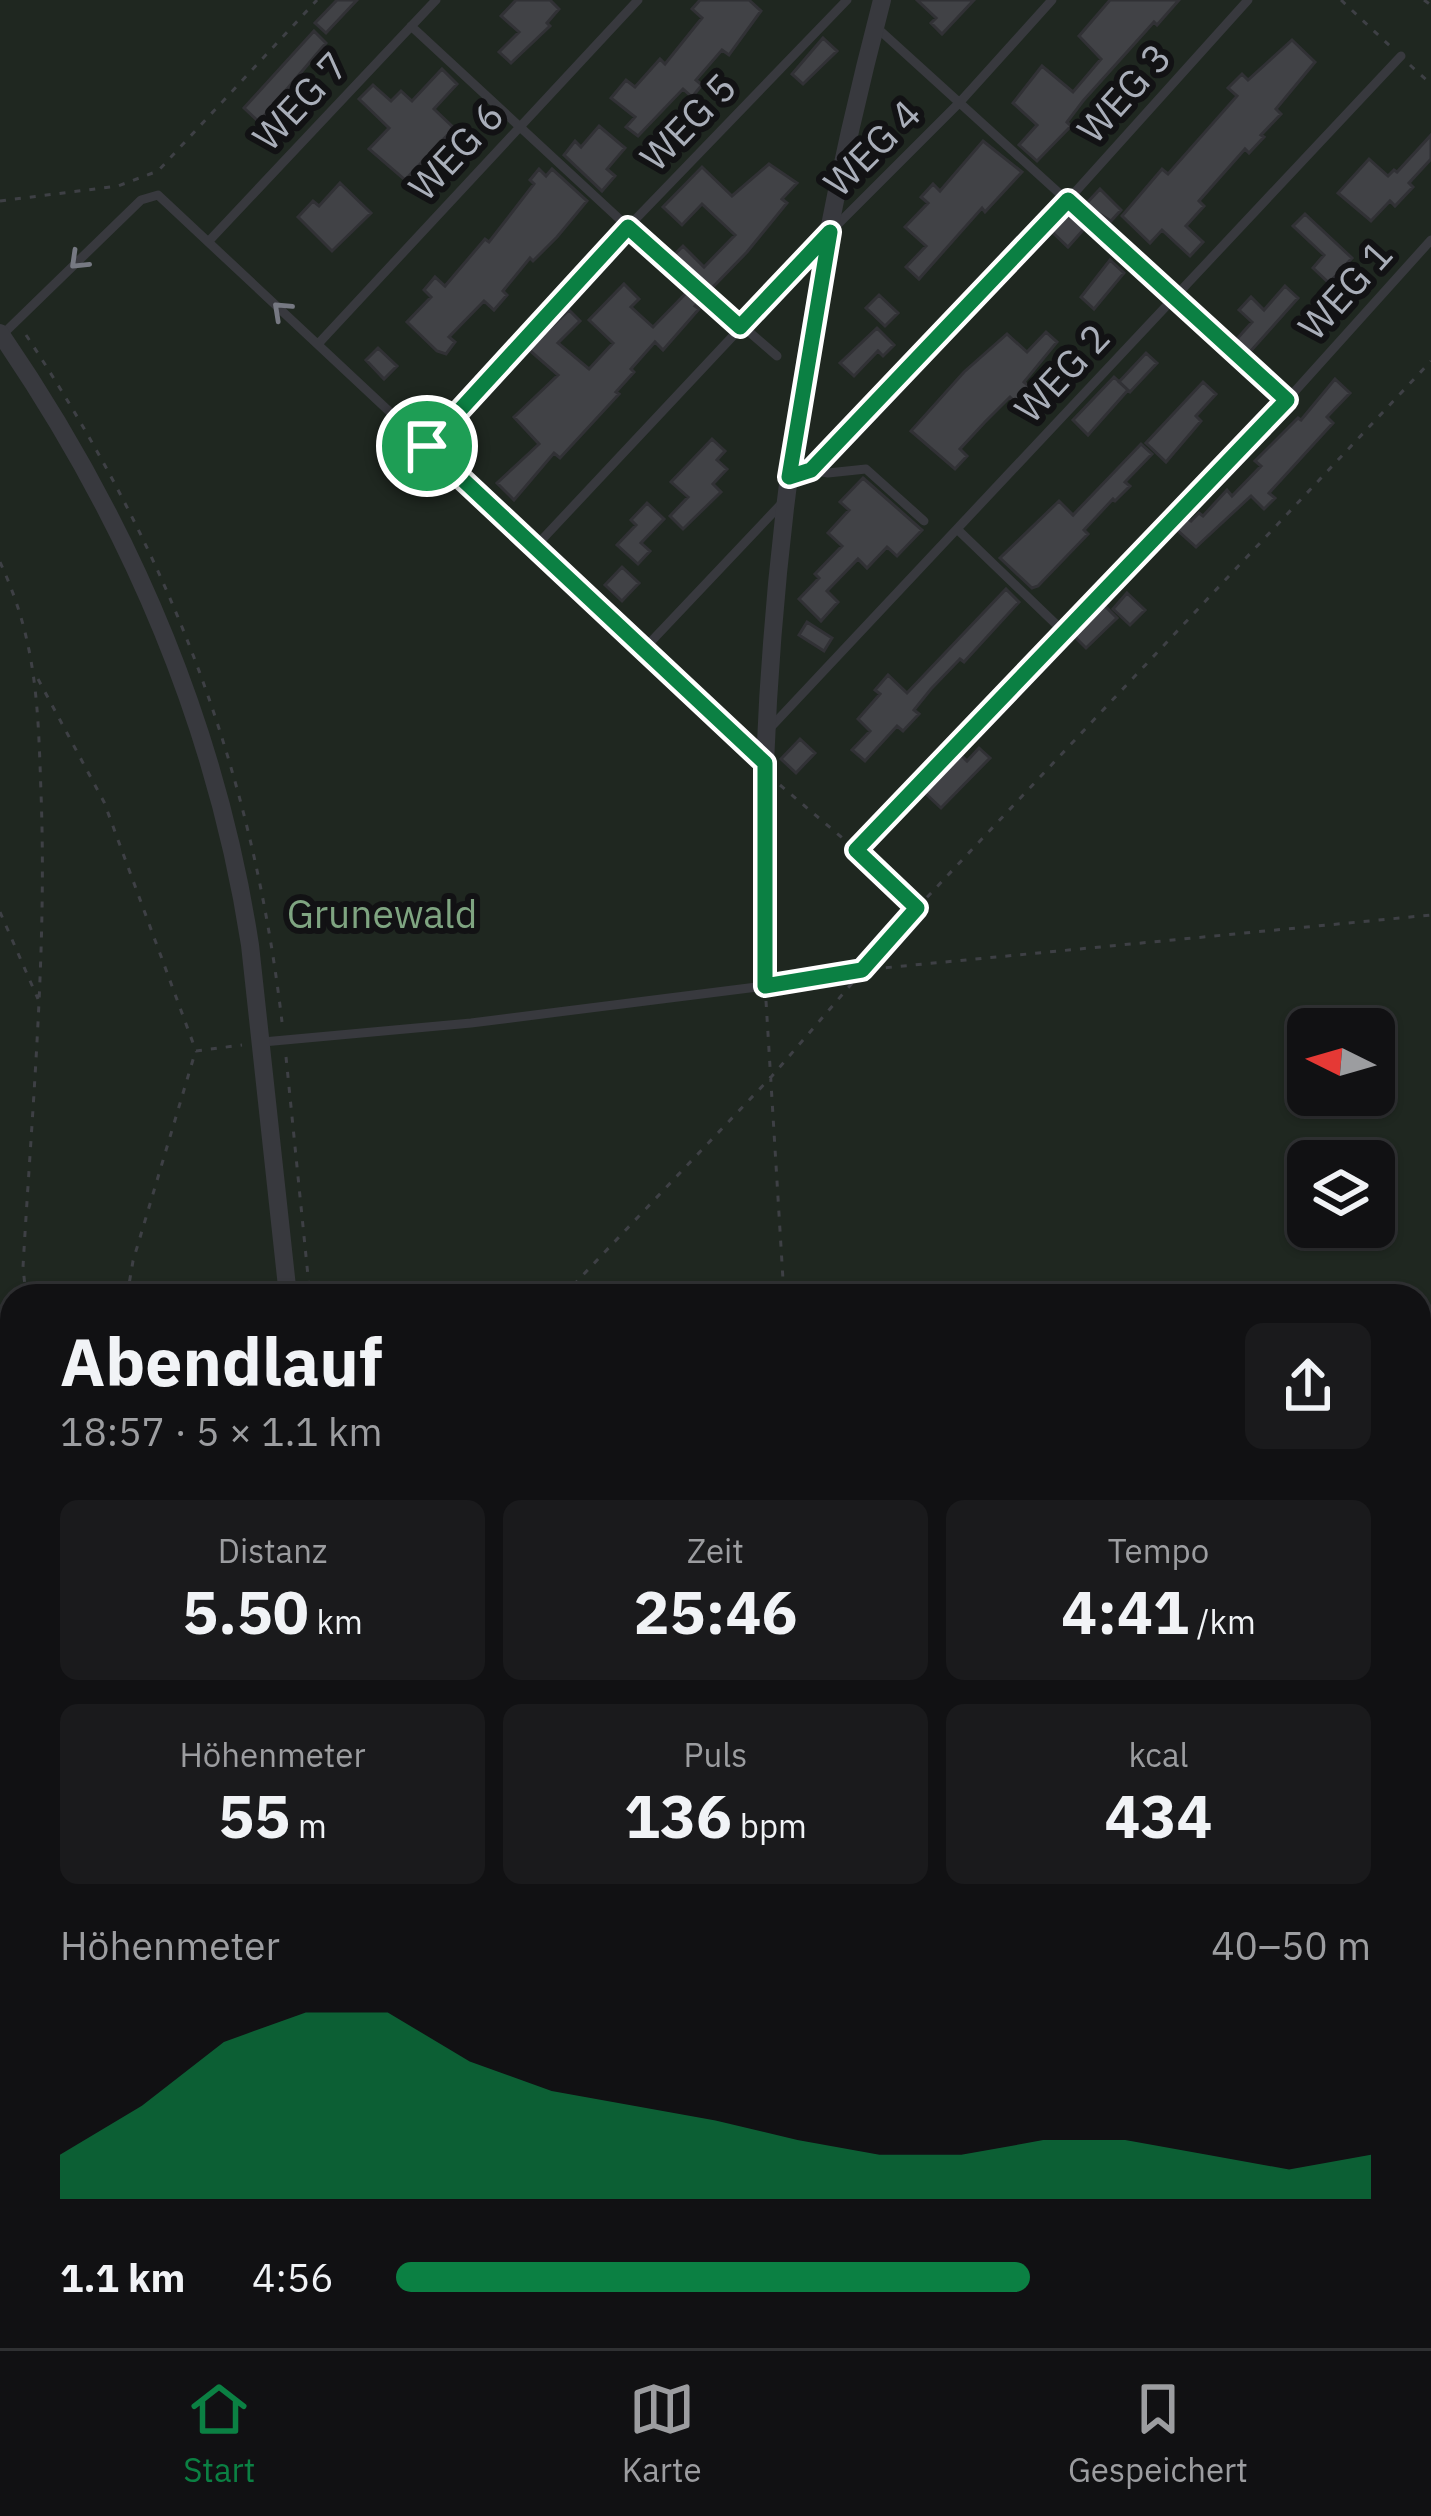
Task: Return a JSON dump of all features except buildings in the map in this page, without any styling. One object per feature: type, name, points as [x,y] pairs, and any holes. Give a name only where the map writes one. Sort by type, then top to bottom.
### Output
[{"type":"street","points":[[765,763],[785,500],[830,232],[882,0]]},
{"type":"street","points":[[1,334],[95,486],[170,647],[227,829],[242,894],[263,1042],[287,1284]]},
{"type":"lane","name":"WEG 7","points":[[208,242],[436,0]]},
{"type":"lane","name":"WEG 6","points":[[318,344],[638,0]]},
{"type":"lane","name":"WEG 5","points":[[427,446],[628,227],[847,0]]},
{"type":"lane","name":"WEG 4","points":[[535,547],[830,232],[961,102],[1052,0]]},
{"type":"lane","name":"WEG 3","points":[[789,477],[811,470],[1068,200],[1248,0]]},
{"type":"lane","points":[[411,26],[628,227],[777,356]]},
{"type":"lane","points":[[875,26],[1287,400]]},
{"type":"lane","name":"WEG 2","points":[[766,731],[1401,56]]},
{"type":"lane","points":[[1,334],[141,200],[158,195],[765,763],[765,986],[471,1023],[263,1042]]},
{"type":"lane","name":"WEG 1","points":[[856,850],[1287,400],[1431,240]]},
{"type":"lane","points":[[811,470],[866,469],[925,521]]},
{"type":"lane","points":[[644,649],[785,500]]},
{"type":"lane","points":[[957,529],[1063,631]]},
{"type":"path","points":[[0,201],[118,186],[158,171],[317,0]]},
{"type":"path","points":[[1341,0],[1431,85]]},
{"type":"path","points":[[1424,0],[1431,5]]},
{"type":"path","points":[[574,1284],[772,1076],[917,908],[1431,361]]},
{"type":"path","points":[[0,562],[18,601],[37,677],[44,874],[25,1284]]},
{"type":"path","points":[[37,677],[104,802],[196,1051],[129,1284]]},
{"type":"path","points":[[765,763],[773,781],[917,908]]},
{"type":"path","points":[[0,912],[39,1000]]},
{"type":"path","points":[[783,1284],[765,986],[862,970],[1431,915]]},
{"type":"path","points":[[196,1051],[263,1042]]},
{"type":"path","points":[[286,1057],[309,1284]]},
{"type":"green space","name":"Grunewald","points":[[0,0],[1431,0],[1431,1284],[0,1284]]},
{"type":"route","points":[[1068,200],[1287,400],[856,850],[917,908],[862,970],[765,986],[765,763],[427,446],[628,227],[740,327],[830,232],[789,477],[811,470],[1068,200]]}]
